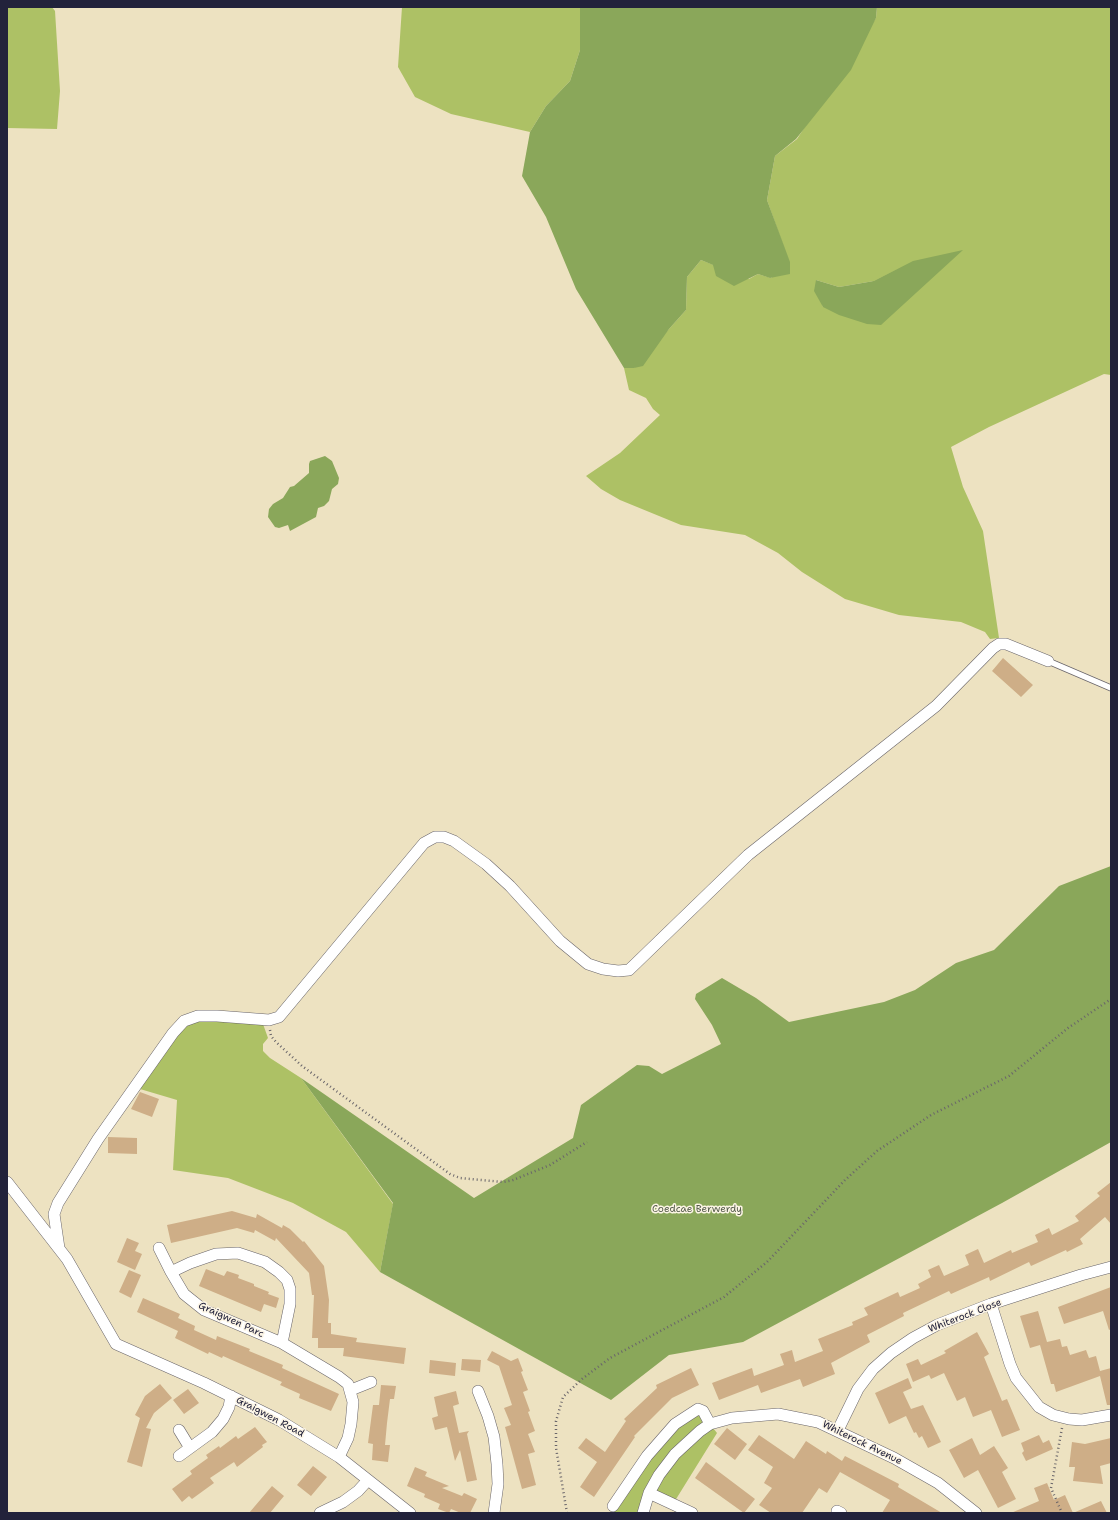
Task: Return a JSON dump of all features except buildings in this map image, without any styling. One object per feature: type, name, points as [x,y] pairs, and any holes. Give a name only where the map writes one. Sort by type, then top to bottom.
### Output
[{"type":"street","points":[[37,1218],[49,1219],[54,1214],[64,1194],[98,1139],[173,1033],[184,1021],[198,1016],[269,1020],[279,1017],[289,1007],[424,843],[435,837],[444,837],[454,841],[486,864],[510,886],[560,941],[588,964],[604,970],[630,970],[748,855],[936,706],[993,648],[999,644],[1006,644],[1048,661]]},
{"type":"street","points":[[7,1182],[37,1218],[59,1248]]},
{"type":"street","points":[[54,1214],[54,1226],[59,1248]]},
{"type":"street","name":"Graigwen Road","points":[[59,1248],[93,1300],[116,1344],[231,1396],[279,1420],[339,1457],[410,1513]]},
{"type":"street","name":"Graigwen Parc","points":[[159,1248],[184,1294],[204,1310],[282,1343],[339,1377],[348,1384],[351,1390]]},
{"type":"street","points":[[171,1272],[190,1263],[216,1254],[238,1253],[265,1262],[287,1280],[290,1289],[290,1304],[282,1343]]},
{"type":"street","name":"Whiterock Close","points":[[838,1430],[858,1389],[873,1369],[891,1353],[913,1338],[937,1325],[991,1304],[1111,1267]]},
{"type":"street","points":[[991,1304],[1010,1364],[1016,1378],[1039,1407],[1054,1415],[1064,1418],[1082,1420],[1111,1415]]},
{"type":"street","points":[[339,1457],[348,1438],[351,1424],[353,1402],[351,1390],[371,1382]]},
{"type":"street","points":[[478,1391],[490,1423],[497,1464],[498,1484],[494,1513]]},
{"type":"street","points":[[179,1456],[212,1432],[223,1419],[229,1407],[231,1396]]},
{"type":"street","points":[[612,1506],[647,1456],[675,1424],[698,1409],[703,1411],[710,1424]]},
{"type":"street","name":"Whiterock Avenue","points":[[643,1513],[649,1493],[659,1475],[675,1454],[700,1431],[710,1424],[732,1418],[778,1414],[818,1422],[838,1430],[894,1458],[938,1483],[976,1513]]},
{"type":"street","points":[[179,1430],[190,1448]]},
{"type":"street","points":[[320,1513],[343,1502],[368,1480]]},
{"type":"street","points":[[649,1493],[692,1513]]},
{"type":"lane","points":[[1048,661],[1111,688]]},
{"type":"path","points":[[567,1513],[556,1448],[556,1421],[563,1397],[582,1379],[610,1358],[724,1298],[766,1262],[845,1180],[876,1151],[931,1115],[1009,1076],[1068,1028],[1111,999]]},
{"type":"path","points":[[269,1020],[271,1036],[292,1058],[450,1174],[460,1178],[503,1182],[513,1180],[550,1165],[587,1142]]},
{"type":"path","points":[[1062,1513],[1051,1488],[1064,1418]]},
{"type":"green space","points":[[7,7],[52,7],[55,11],[60,91],[57,129],[7,128]]},
{"type":"green space","points":[[402,7],[580,7],[580,50],[570,81],[546,106],[530,132],[451,114],[415,97],[398,67]]},
{"type":"green space","points":[[580,7],[877,7],[876,18],[851,70],[796,139],[775,156],[767,200],[790,262],[790,274],[770,278],[758,274],[734,286],[716,276],[713,265],[701,260],[687,277],[686,310],[669,329],[643,366],[634,368],[624,368],[576,289],[546,217],[522,176],[530,132],[546,106],[570,81],[580,50]]},
{"type":"green space","points":[[877,7],[1111,7],[1111,375],[1104,374],[989,427],[951,447],[963,487],[983,531],[999,638],[990,639],[985,632],[961,622],[899,615],[845,599],[802,572],[778,553],[745,535],[681,525],[620,500],[601,489],[586,476],[620,453],[660,415],[653,409],[646,398],[629,390],[624,368],[634,368],[686,310],[687,277],[701,260],[749,279],[758,274],[771,278],[789,262],[767,200],[775,156],[797,139],[876,18]],"holes":[[[816,280],[839,287],[874,281],[823,307]]]},
{"type":"green space","points":[[963,250],[881,325],[867,324],[839,315],[823,307],[814,291],[816,280],[839,287],[874,281],[913,261]]},
{"type":"green space","points":[[325,456],[332,461],[339,478],[338,484],[332,489],[329,501],[324,506],[318,508],[316,517],[290,531],[288,525],[279,528],[275,527],[268,517],[269,509],[273,504],[283,498],[290,487],[294,486],[309,473],[310,461]]},
{"type":"green space","name":"Coedcae Berwerdy","points":[[1111,866],[1111,1142],[1002,1203],[743,1342],[669,1355],[611,1400],[380,1272],[393,1203],[301,1078],[474,1198],[573,1138],[581,1105],[637,1065],[649,1066],[662,1074],[721,1044],[712,1025],[695,999],[696,994],[722,978],[756,998],[789,1022],[884,1002],[915,990],[956,963],[994,950],[1059,886]]},
{"type":"green space","points":[[200,1020],[263,1024],[268,1038],[263,1044],[263,1051],[270,1058],[301,1078],[393,1204],[380,1272],[346,1232],[293,1203],[228,1178],[173,1170],[177,1100],[140,1089],[176,1036],[187,1025]]},
{"type":"green space","points":[[698,1409],[717,1433],[673,1504],[649,1493],[643,1513],[615,1513],[613,1506],[647,1456]]}]
